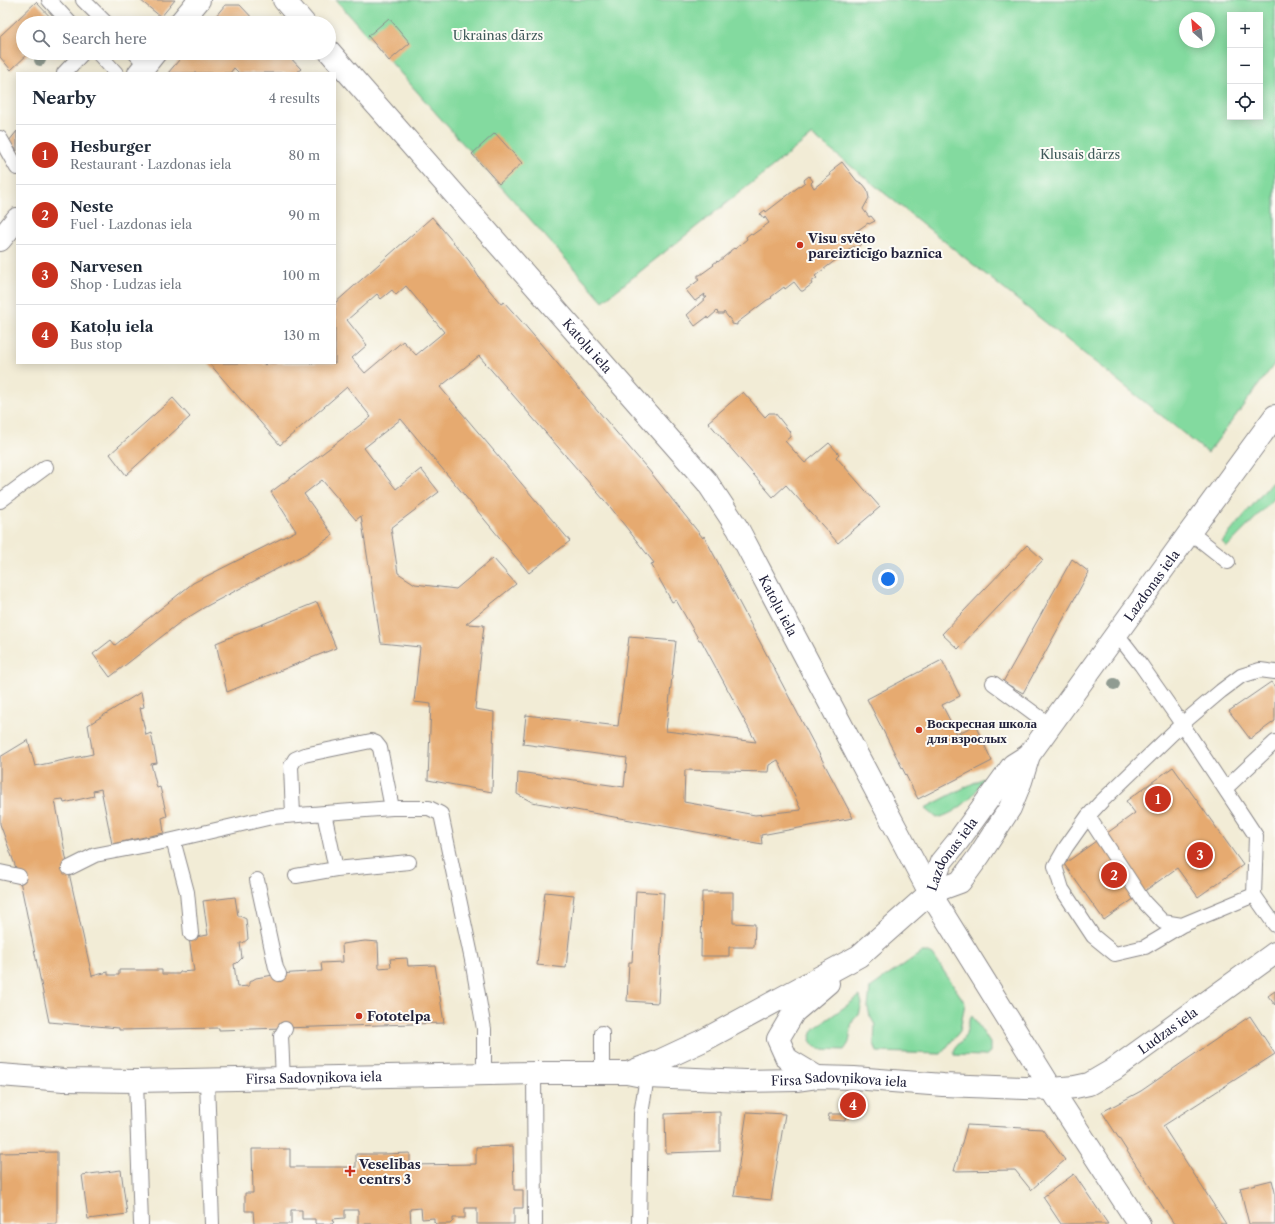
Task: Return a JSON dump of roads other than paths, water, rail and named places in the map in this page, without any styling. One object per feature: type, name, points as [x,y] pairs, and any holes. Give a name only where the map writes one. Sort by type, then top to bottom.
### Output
[{"type":"street","points":[[186,16],[199,0]]},
{"type":"street","points":[[284,0],[298,16]]},
{"type":"street","name":"Katoļu iela","points":[[336,59],[707,482],[738,529],[930,893],[1052,1089],[1139,1224]]},
{"type":"street","points":[[0,240],[16,220]]},
{"type":"street","name":"Lazdonas iela","points":[[930,893],[941,862],[958,842],[1014,765],[1028,755],[1275,416]]},
{"type":"street","name":"Firsa Sadovņikova iela","points":[[637,1075],[659,1061],[704,1040],[859,956],[930,893]]},
{"type":"street","name":"Ludzas iela","points":[[1052,1089],[1089,1084],[1113,1070],[1275,953]]},
{"type":"street","points":[[816,1077],[787,1059],[778,1039],[794,1012],[859,956]]},
{"type":"street","name":"Firsa Sadovņikova iela","points":[[0,1075],[64,1080],[136,1081],[602,1073],[745,1081],[796,1080],[816,1077],[854,1078],[943,1085],[1052,1089]]},
{"type":"lane","points":[[49,0],[64,16]]},
{"type":"lane","points":[[83,0],[99,16]]},
{"type":"lane","points":[[65,72],[77,60]]},
{"type":"lane","points":[[104,60],[115,72]]},
{"type":"lane","points":[[0,138],[16,166]]},
{"type":"lane","points":[[0,500],[46,467]]},
{"type":"lane","points":[[1190,532],[1228,562]]},
{"type":"lane","points":[[1116,633],[1141,665],[1182,724],[1256,836],[1254,895],[1275,925]]},
{"type":"lane","points":[[1254,895],[1182,925],[1144,947],[1115,954],[1093,936],[1062,889],[1055,866],[1066,847],[1088,816],[1182,724],[1241,676],[1260,670],[1275,672]]},
{"type":"lane","points":[[993,683],[1050,725]]},
{"type":"lane","points":[[293,815],[291,766],[295,760],[304,755],[371,741],[376,743],[380,748],[392,808]]},
{"type":"lane","points":[[1225,789],[1275,742]]},
{"type":"lane","points":[[69,868],[95,855],[173,840],[251,822],[293,815],[392,808],[428,808],[441,814],[472,960],[484,1028],[484,1074]]},
{"type":"lane","points":[[324,813],[336,869]]},
{"type":"lane","points":[[1088,816],[1144,902],[1163,922],[1182,925]]},
{"type":"lane","points":[[173,840],[187,892],[191,934]]},
{"type":"lane","points":[[296,876],[336,869],[409,862]]},
{"type":"lane","points":[[0,872],[19,876]]},
{"type":"lane","points":[[258,880],[276,968],[279,974]]},
{"type":"lane","points":[[284,1079],[281,1036],[285,1029]]},
{"type":"lane","points":[[602,1033],[602,1073]]},
{"type":"lane","points":[[534,1073],[535,1224]]},
{"type":"lane","points":[[637,1075],[641,1114],[639,1224]]},
{"type":"lane","points":[[207,1080],[212,1224]]},
{"type":"lane","points":[[136,1081],[142,1224]]},
{"type":"place","name":"Visu svēto pareizticīgo baznīca","points":[[800,245]]},
{"type":"place","name":"Воскресная школа для взрослых","points":[[919,730]]},
{"type":"place","name":"Hesburger","points":[[1158,799]]},
{"type":"place","name":"Narvesen","points":[[1200,855]]},
{"type":"place","name":"Neste","points":[[1114,875]]},
{"type":"place","name":"Fototelpa","points":[[359,1016]]},
{"type":"place","name":"Katoļu iela","points":[[853,1105]]},
{"type":"place","name":"Veselības centrs 3","points":[[350,1171]]},
{"type":"park label","name":"Ukrainas dārzs","points":[[498,35]]},
{"type":"park label","name":"Klusais dārzs","points":[[1080,154]]}]
